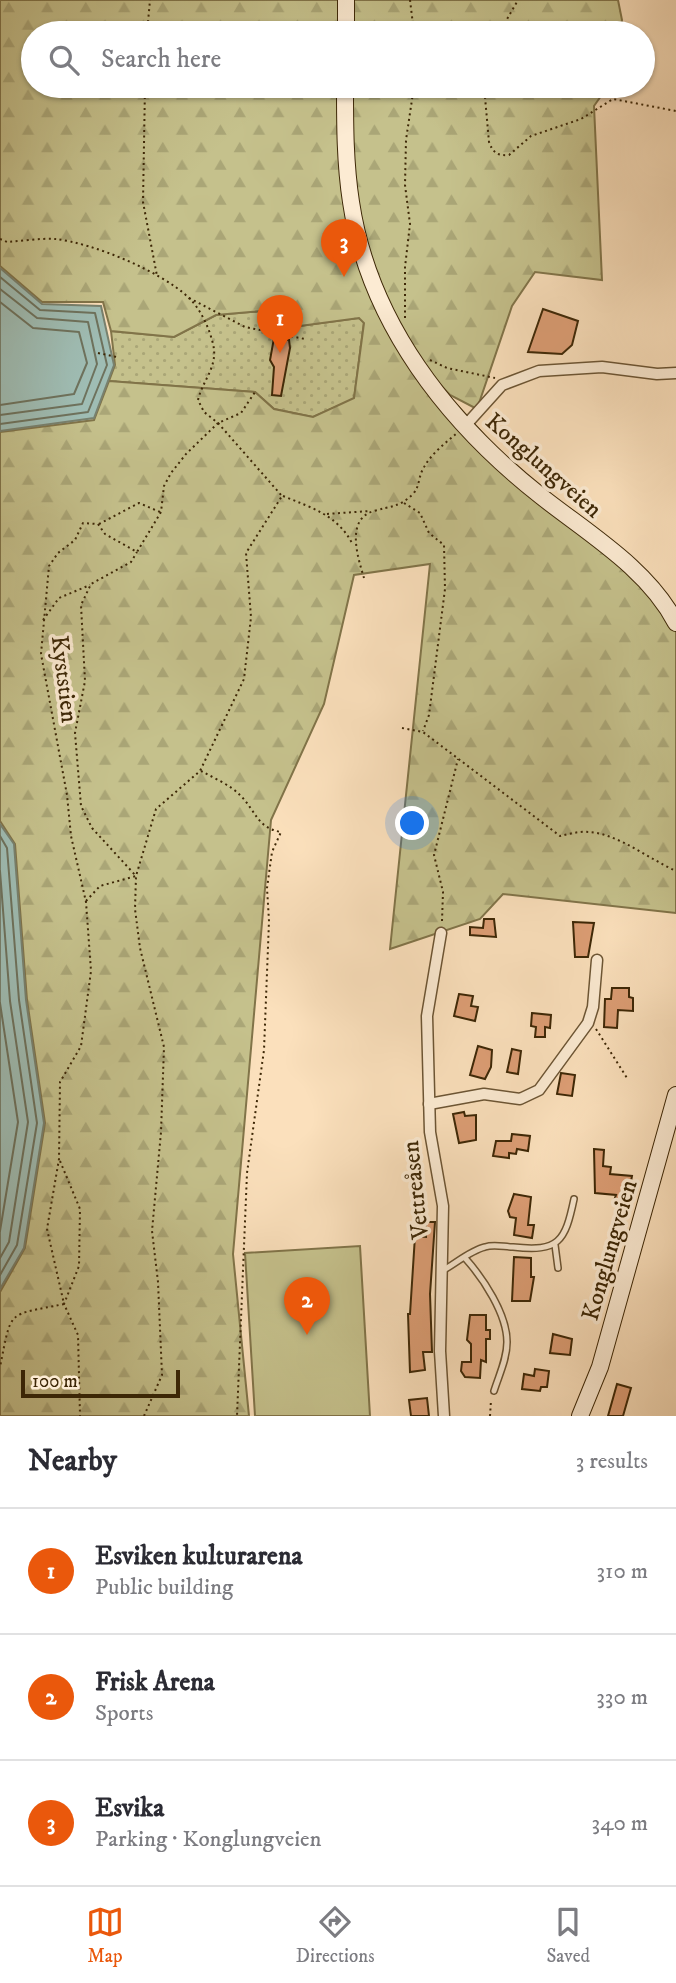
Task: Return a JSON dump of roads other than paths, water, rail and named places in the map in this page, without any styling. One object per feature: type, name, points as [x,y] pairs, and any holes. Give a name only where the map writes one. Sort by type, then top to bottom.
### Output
[{"type":"street","points":[[346,0],[346,21]]},
{"type":"street","name":"Konglungveien","points":[[345,98],[346,160],[351,202],[372,281],[417,369],[494,457],[638,573],[668,608],[676,623]]},
{"type":"street","points":[[465,426],[502,385],[518,376],[539,371],[602,366],[657,374],[676,373]]},
{"type":"street","name":"Vettreåsen","points":[[442,933],[427,1016],[430,1132],[443,1206],[440,1351],[444,1416]]},
{"type":"street","name":"Vettreåsen","points":[[429,1104],[484,1094],[529,1097],[540,1090],[588,1023],[593,1007],[597,960]]},
{"type":"street","name":"Konglungveien","points":[[580,1416],[600,1367],[676,1095]]},
{"type":"lane","points":[[558,1268],[555,1245],[563,1238],[568,1226],[574,1199]]},
{"type":"lane","name":"Vettreåsen","points":[[442,1271],[484,1247],[538,1249],[555,1245]]},
{"type":"lane","points":[[465,1258],[478,1272],[504,1325],[507,1342],[504,1362],[494,1391]]},
{"type":"water","points":[[0,268],[42,304],[101,306],[114,365],[94,418],[0,431]]},
{"type":"water","points":[[0,824],[14,844],[26,1000],[44,1123],[24,1248],[0,1289]]},
{"type":"place","name":"Esvika","points":[[344,277]]},
{"type":"place","name":"Esviken kulturarena","points":[[280,353]]},
{"type":"place","name":"Frisk Arena","points":[[307,1335]]}]
